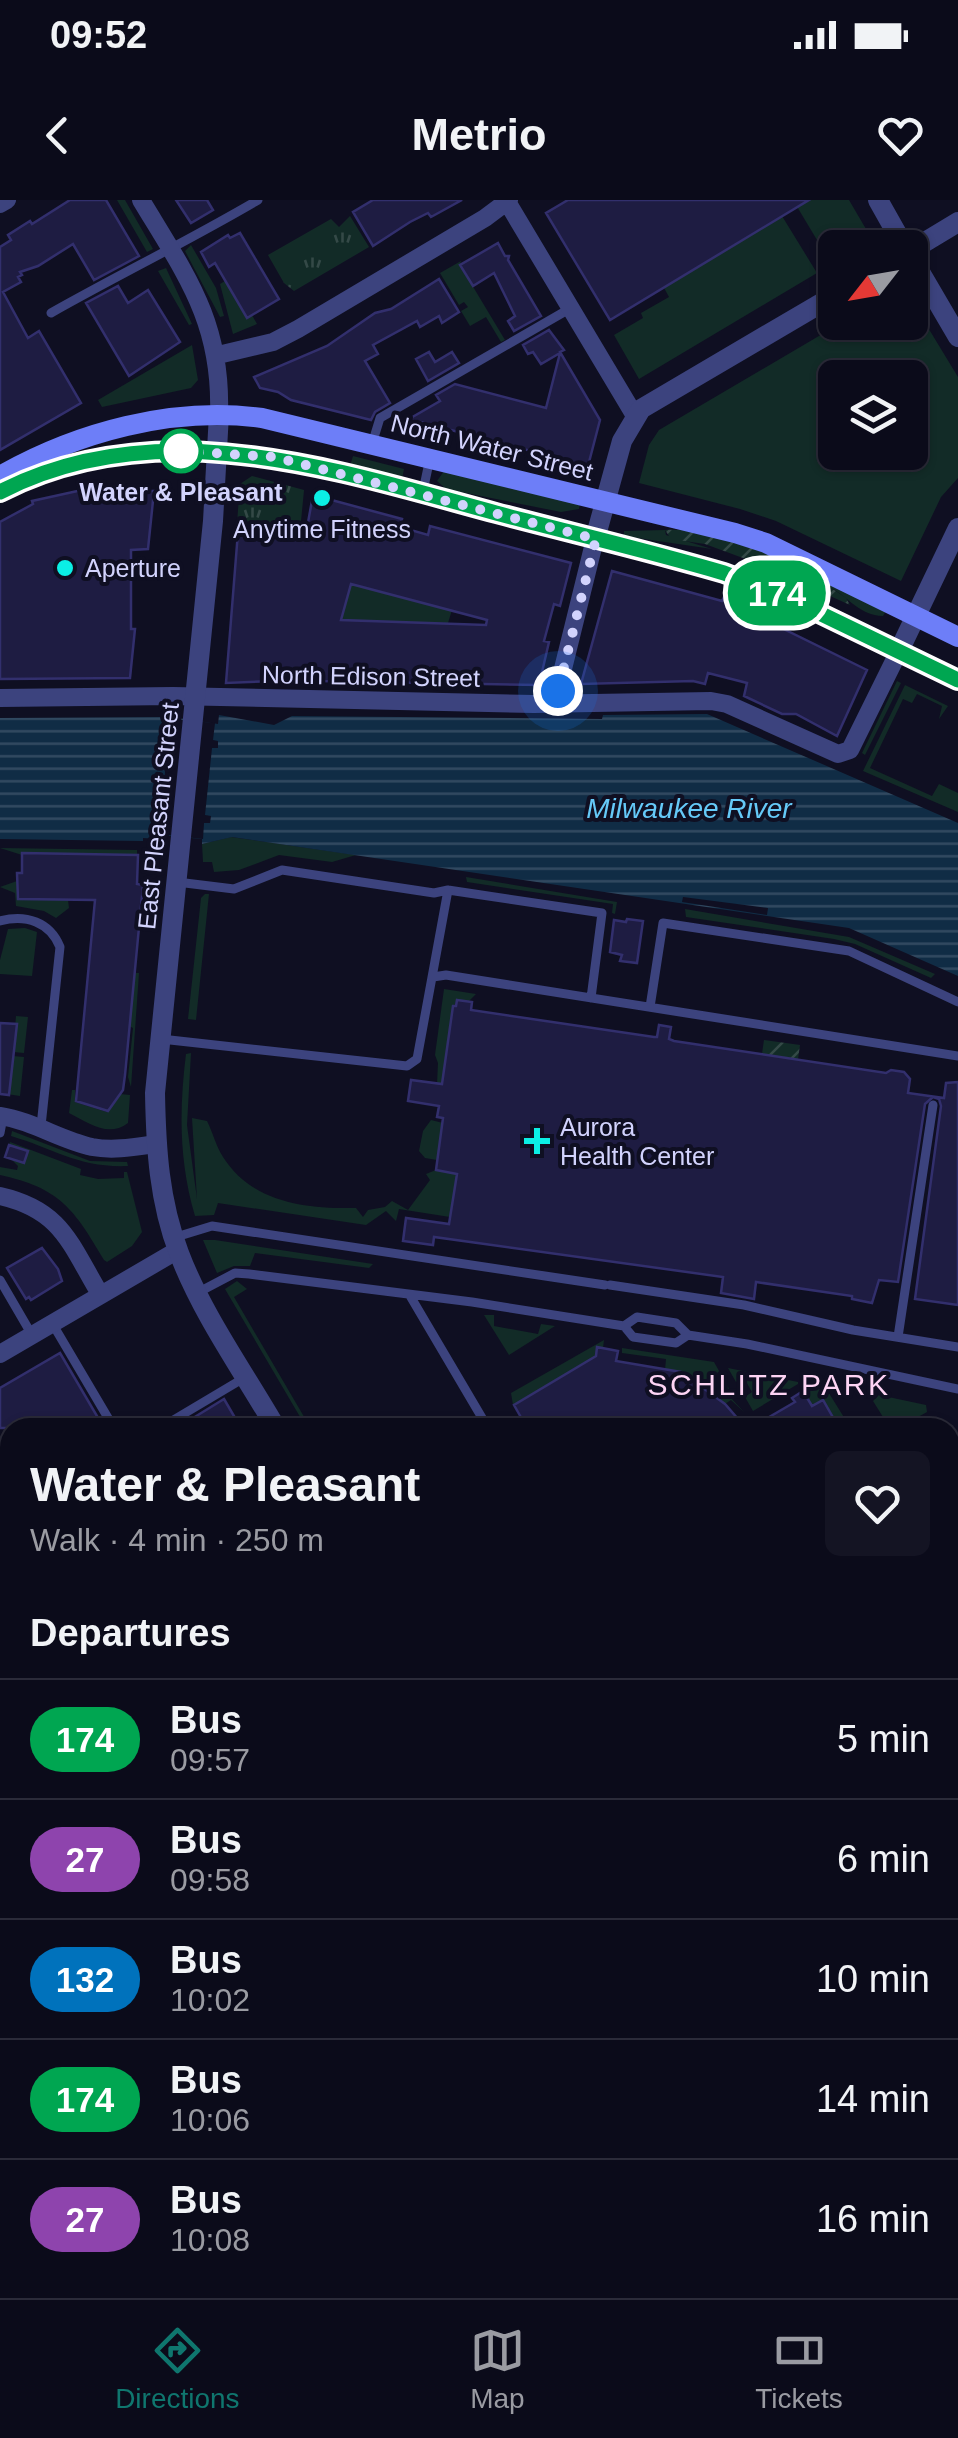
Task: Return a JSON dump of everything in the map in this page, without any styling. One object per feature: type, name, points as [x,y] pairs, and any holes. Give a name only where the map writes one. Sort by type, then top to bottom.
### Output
[{"type":"main road","name":"North Water Street","points":[[0,476],[50,450],[92,435],[219,414],[262,418],[735,532],[958,637]]},
{"type":"main road","points":[[0,492],[55,470],[98,459],[165,450],[274,457],[755,584],[958,680]]},
{"type":"street","points":[[0,204],[7,200]]},
{"type":"street","name":"East Pleasant Street","points":[[141,200],[195,292],[218,355],[219,414],[196,697],[156,1094],[156,1144],[164,1202],[176,1244],[198,1293],[270,1418]]},
{"type":"street","points":[[218,355],[273,342],[485,218],[508,200],[635,416]]},
{"type":"street","points":[[878,200],[896,230]]},
{"type":"street","points":[[928,240],[958,222]]},
{"type":"street","points":[[928,284],[958,337]]},
{"type":"street","points":[[558,703],[558,688],[606,500],[622,441],[635,416],[649,403],[818,305]]},
{"type":"street","points":[[899,651],[958,528]]},
{"type":"street","name":"North Edison Street","points":[[0,698],[558,703],[711,700],[832,753],[850,750],[899,651]]},
{"type":"street","points":[[1,1122],[41,1126],[92,1147],[156,1144]]},
{"type":"street","points":[[0,1196],[34,1206],[55,1222],[100,1294]]},
{"type":"street","points":[[0,1354],[176,1244]]},
{"type":"lane","points":[[51,313],[258,200]]},
{"type":"lane","points":[[372,444],[380,418],[571,308]]},
{"type":"lane","points":[[92,435],[98,459]]},
{"type":"lane","points":[[422,494],[430,458]]},
{"type":"lane","points":[[177,882],[234,889],[282,870],[602,913],[592,998]]},
{"type":"lane","points":[[161,1039],[407,1066],[417,1058],[448,890]]},
{"type":"lane","points":[[0,921],[34,921],[47,927],[60,947],[41,1126]]},
{"type":"lane","points":[[650,1007],[664,923],[849,951],[958,1002]]},
{"type":"lane","points":[[433,977],[446,975],[958,1056]]},
{"type":"lane","points":[[898,1333],[933,1105]]},
{"type":"lane","points":[[176,1244],[212,1226],[744,1305],[958,1347]]},
{"type":"lane","points":[[198,1293],[235,1273],[624,1326],[634,1337],[676,1343],[688,1335]]},
{"type":"lane","points":[[0,1280],[32,1334]]},
{"type":"lane","points":[[409,1294],[482,1418]]},
{"type":"lane","points":[[624,1326],[637,1317],[676,1323],[688,1335],[958,1389]]},
{"type":"lane","points":[[52,1323],[108,1418]]},
{"type":"lane","points":[[177,1418],[246,1376]]},
{"type":"green space","points":[[117,200],[125,200],[153,249],[147,252]]},
{"type":"green space","points":[[793,200],[849,200],[867,230],[818,230],[818,242]]},
{"type":"green space","points":[[350,216],[369,247],[294,291],[284,283],[268,255],[331,219],[339,227]]},
{"type":"green space","points":[[782,216],[817,273],[639,379],[614,335],[669,297],[663,286]]},
{"type":"green space","points":[[191,245],[216,288],[224,316],[220,317],[185,251]]},
{"type":"green space","points":[[461,261],[505,340],[501,342],[486,317],[470,326],[461,311],[468,307],[464,302],[459,305],[440,273]]},
{"type":"green space","points":[[166,268],[192,324],[189,325],[158,271]]},
{"type":"green space","points":[[225,281],[246,317],[252,315],[257,324],[233,334],[220,284]]},
{"type":"green space","points":[[928,328],[958,377],[958,478],[941,497],[901,581],[776,521],[639,483],[649,445],[659,430],[818,337],[818,340],[928,340]]},
{"type":"green space","points":[[192,345],[198,380],[191,388],[102,407],[98,400]]},
{"type":"green space","points":[[353,456],[404,469],[402,479],[350,466]]},
{"type":"green space","points":[[444,471],[580,503],[579,509],[561,512],[446,489],[437,481]]},
{"type":"green space","points":[[252,476],[304,490],[300,531],[237,524],[240,484]]},
{"type":"green space","points":[[665,530],[666,535],[712,549],[624,536],[624,531]]},
{"type":"green space","points":[[665,530],[688,530],[736,541],[784,561],[846,598],[850,605],[762,565],[705,544],[671,539]]},
{"type":"green space","points":[[803,569],[886,611],[883,616],[861,610]]},
{"type":"green space","points":[[351,584],[452,610],[448,623],[341,620]]},
{"type":"green space","points":[[897,681],[901,683],[865,755],[862,753]]},
{"type":"green space","points":[[905,685],[948,706],[939,719],[942,706],[917,694],[912,703],[903,699],[870,768],[932,796],[939,784],[958,793],[958,812],[863,771]]},
{"type":"green space","points":[[231,837],[356,855],[332,862],[279,855],[239,870],[214,872],[212,862],[203,862],[202,844]]},
{"type":"green space","points":[[0,848],[137,850],[137,855],[22,855]]},
{"type":"green space","points":[[466,877],[617,902],[615,914],[613,904],[467,882]]},
{"type":"green space","points":[[17,881],[68,900],[69,908],[56,918],[44,911],[16,906],[15,893],[0,887]]},
{"type":"green space","points":[[209,894],[196,1020],[188,1019],[201,898]]},
{"type":"green space","points":[[685,909],[849,937],[935,974],[931,978],[855,944],[686,917]]},
{"type":"green space","points":[[8,929],[37,932],[32,976],[0,974]]},
{"type":"green space","points":[[134,973],[139,973],[131,1087],[128,1077],[133,1028],[129,1026]]},
{"type":"green space","points":[[444,989],[476,994],[469,1001],[458,1000],[453,1007],[442,1085],[437,1084],[435,1055]]},
{"type":"green space","points":[[16,1016],[28,1017],[24,1053],[13,1052]]},
{"type":"green space","points":[[764,1040],[800,1045],[798,1059],[762,1054]]},
{"type":"green space","points":[[191,1053],[187,1125],[197,1199],[192,1118],[207,1121],[221,1153],[235,1172],[265,1194],[319,1207],[356,1208],[363,1217],[368,1210],[385,1207],[392,1201],[408,1210],[430,1180],[426,1174],[436,1170],[457,1174],[450,1217],[399,1209],[396,1221],[386,1211],[366,1225],[218,1203],[214,1215],[195,1216],[182,1136],[186,1054]]},
{"type":"green space","points":[[13,1056],[24,1057],[20,1096],[0,1093]]},
{"type":"green space","points":[[72,1090],[75,1102],[107,1112],[120,1094],[130,1095],[128,1123],[106,1129],[69,1113]]},
{"type":"green space","points":[[431,1120],[443,1123],[437,1160],[425,1158],[419,1151],[423,1131]]},
{"type":"green space","points":[[12,1131],[90,1161],[127,1162],[128,1166],[81,1161],[11,1136]]},
{"type":"green space","points":[[10,1142],[81,1169],[80,1175],[124,1178],[127,1172],[142,1232],[132,1246],[107,1262],[63,1203],[37,1187],[0,1175],[0,1167],[17,1170],[11,1159],[24,1163],[28,1151],[9,1145]]},
{"type":"green space","points":[[203,1240],[373,1264],[369,1268],[255,1253],[250,1266],[234,1266],[217,1273]]},
{"type":"green space","points":[[237,1281],[247,1289],[234,1297],[305,1418],[301,1418],[225,1289]]},
{"type":"green space","points":[[484,1315],[494,1315],[494,1326],[538,1334],[541,1324],[555,1326],[509,1355]]},
{"type":"green space","points":[[604,1340],[595,1358],[513,1405],[511,1393]]},
{"type":"green space","points":[[622,1348],[714,1362],[732,1394],[730,1397],[744,1412],[731,1400],[725,1404],[681,1372],[665,1370],[666,1359],[622,1353]]},
{"type":"green space","points":[[728,1368],[798,1384],[753,1411],[745,1397],[752,1392],[744,1378],[736,1382]]},
{"type":"green space","points":[[811,1386],[827,1390],[844,1418],[834,1418],[829,1409],[812,1406],[803,1391]]},
{"type":"green space","points":[[879,1395],[926,1405],[927,1412],[916,1418],[884,1418],[873,1401]]},
{"type":"water","name":"Milwaukee River","points":[[707,714],[958,823],[958,976],[849,928],[232,837],[202,844],[202,839],[160,835],[159,839],[143,841],[0,839],[0,718],[171,717],[218,724],[219,715],[274,725],[292,716],[602,719],[603,715]]},
{"type":"pier","points":[[171,719],[215,723],[213,740],[218,741],[218,748],[212,748],[205,815],[211,816],[210,823],[204,823],[203,839],[159,834],[161,818],[155,817],[156,811],[161,811],[168,744],[163,742],[163,735],[169,735]]},
{"type":"pier","points":[[683,897],[768,908],[767,915],[682,902]]},
{"type":"building","points":[[70,200],[106,200],[139,256],[94,280],[73,244],[38,266],[20,272],[21,282],[3,292],[28,338],[39,331],[81,403],[0,450],[0,247],[11,240],[8,235]]},
{"type":"building","points":[[176,200],[207,200],[213,210],[191,223]]},
{"type":"building","points":[[373,200],[462,200],[431,217],[428,213],[410,222],[373,246],[353,212]]},
{"type":"building","points":[[568,200],[809,200],[610,320],[546,213]]},
{"type":"building","points":[[240,233],[279,299],[247,318],[215,263],[209,267],[201,252],[228,235],[230,238]]},
{"type":"building","points":[[498,243],[541,316],[514,331],[508,321],[515,316],[494,273],[473,286],[460,265]]},
{"type":"building","points":[[439,279],[459,312],[442,323],[439,316],[420,327],[417,321],[373,345],[378,354],[365,361],[390,403],[375,412],[371,420],[260,388],[254,377],[327,346],[375,313],[391,309]]},
{"type":"building","points":[[118,286],[128,303],[148,290],[180,342],[129,376],[86,303]]},
{"type":"building","points":[[549,330],[564,350],[560,352],[600,420],[588,466],[409,419],[440,401],[436,395],[455,384],[546,408],[560,353],[541,364],[523,345]]},
{"type":"building","points":[[429,352],[435,362],[452,352],[459,363],[428,381],[416,359]]},
{"type":"building","name":"Aperture","points":[[82,490],[154,491],[148,549],[131,550],[131,629],[135,629],[130,678],[0,679],[0,522],[33,504],[32,501]]},
{"type":"building","points":[[313,495],[402,519],[400,527],[428,535],[430,526],[571,563],[560,606],[554,604],[544,641],[549,642],[539,685],[318,681],[318,674],[275,674],[275,681],[226,683],[238,532],[305,539]],"holes":[[[351,584],[487,620],[486,625],[341,620]]]},
{"type":"building","points":[[612,571],[722,601],[724,597],[730,598],[760,612],[759,617],[867,670],[837,736],[796,714],[782,714],[744,696],[747,683],[708,673],[705,684],[581,684]]},
{"type":"building","points":[[22,853],[138,855],[137,884],[143,885],[125,1075],[123,1090],[108,1111],[76,1101],[95,900],[18,899],[17,873],[22,873]]},
{"type":"building","points":[[614,920],[643,921],[637,963],[620,961],[622,955],[610,952]]},
{"type":"building","points":[[457,1000],[472,1002],[471,1010],[654,1037],[659,1025],[671,1027],[669,1039],[674,1041],[886,1073],[904,1072],[910,1079],[908,1093],[944,1098],[946,1083],[958,1082],[958,1305],[915,1299],[941,1106],[939,1099],[933,1097],[925,1104],[898,1282],[879,1280],[872,1303],[852,1296],[756,1282],[754,1299],[721,1293],[723,1277],[434,1237],[433,1245],[403,1241],[406,1218],[449,1224],[457,1174],[436,1170],[443,1118],[437,1117],[439,1106],[408,1101],[411,1080],[442,1084]]},
{"type":"building","points":[[0,1023],[17,1024],[9,1095],[0,1094]]},
{"type":"building","points":[[9,1145],[28,1151],[24,1163],[5,1157]]},
{"type":"building","points":[[42,1248],[62,1281],[31,1300],[26,1299],[7,1268]]},
{"type":"building","points":[[597,1347],[618,1351],[616,1361],[681,1372],[725,1404],[737,1418],[521,1418],[514,1405],[596,1356]]},
{"type":"building","points":[[60,1353],[98,1418],[0,1418],[0,1388]]},
{"type":"building","points":[[803,1391],[812,1406],[823,1400],[833,1418],[768,1418],[795,1402],[792,1398]]},
{"type":"building","points":[[224,1399],[235,1418],[193,1418]]},
{"type":"bus line","name":"174","points":[[0,492],[55,470],[134,453],[165,450],[274,457],[724,573],[782,595],[958,680]]},
{"type":"place","name":"Water & Pleasant","points":[[181,451]]},
{"type":"place","name":"Anytime Fitness","points":[[322,498]]},
{"type":"place","name":"Aperture","points":[[65,568]]},
{"type":"place","name":"Aurora Health Center","points":[[537,1141]]},
{"type":"district","name":"SCHLITZ PARK","points":[[769,1385]]},
{"type":"route","points":[[181,451],[274,457],[596,539],[558,691]]}]
